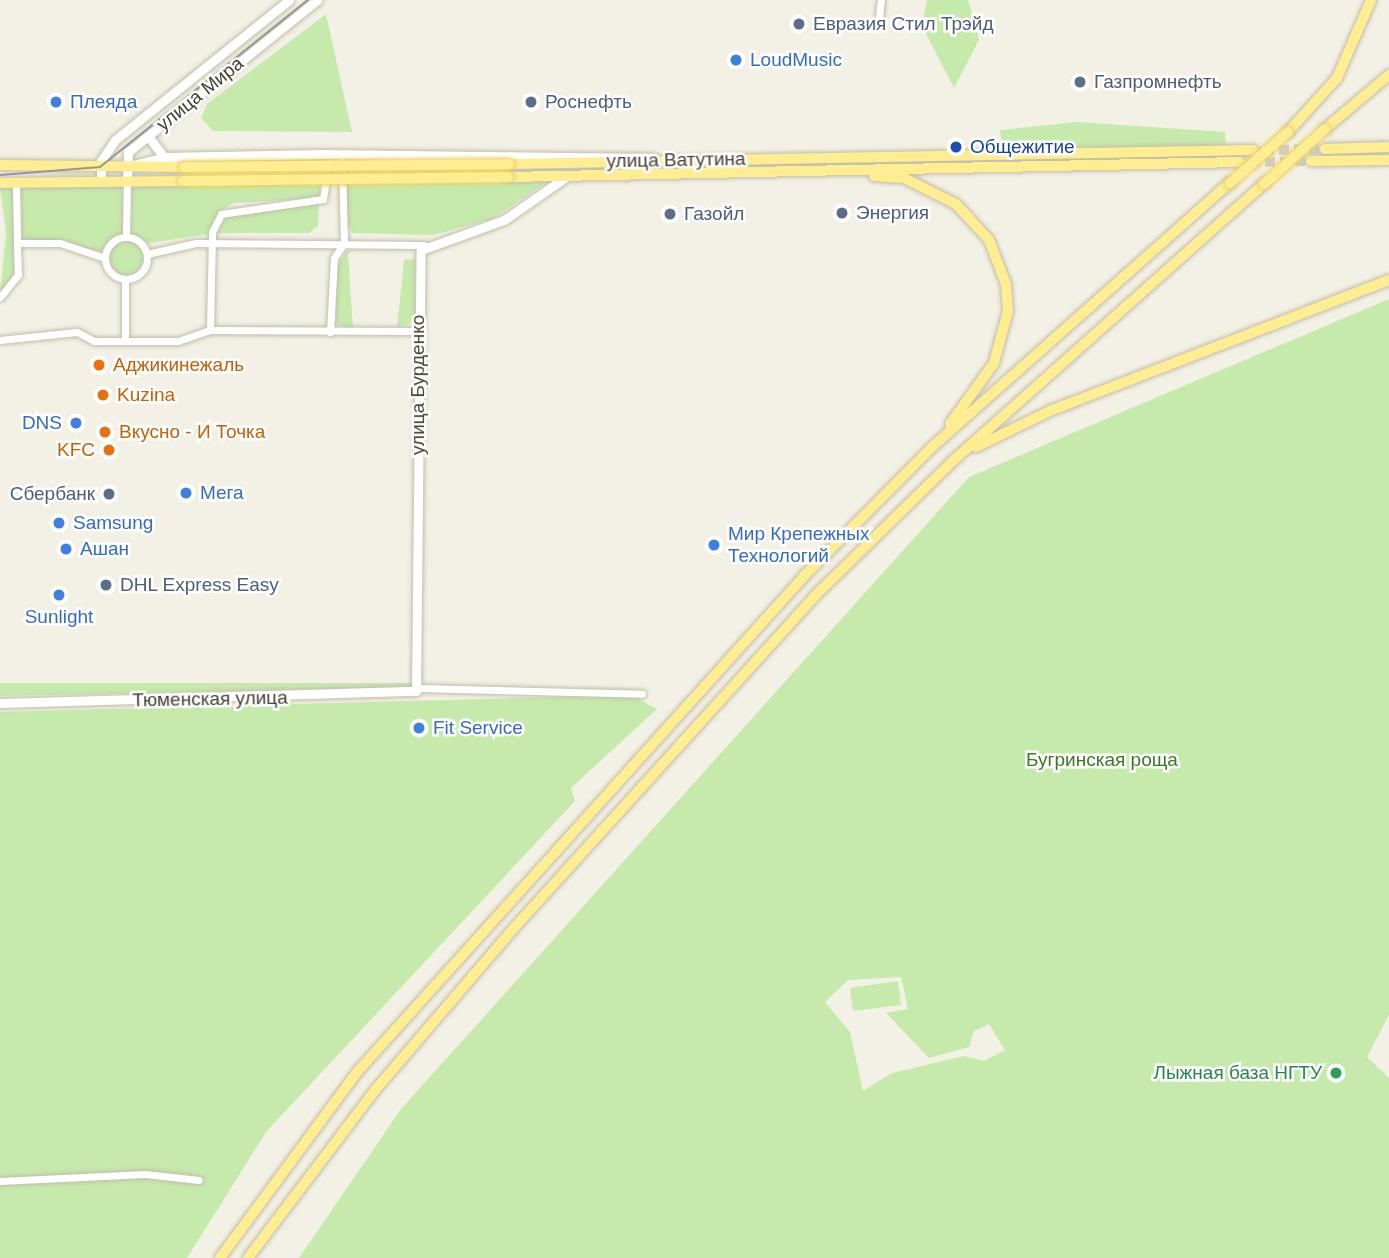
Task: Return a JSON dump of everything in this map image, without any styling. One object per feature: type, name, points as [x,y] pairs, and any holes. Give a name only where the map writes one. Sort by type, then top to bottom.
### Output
[{"type":"main road","points":[[220,1258],[358,1070],[805,575],[931,448],[1288,132],[1337,78],[1371,0]]},
{"type":"main road","points":[[248,1258],[376,1089],[514,928],[821,590],[955,459],[1389,75]]},
{"type":"main road","points":[[1325,149],[1389,147]]},
{"type":"main road","name":"улица Ватутина","points":[[100,167],[509,164],[1253,150]]},
{"type":"main road","points":[[1311,161],[1389,160]]},
{"type":"main road","name":"улица Ватутина","points":[[127,181],[509,177],[1240,162]]},
{"type":"main road","points":[[0,166],[100,167]]},
{"type":"main road","points":[[836,171],[931,188],[975,222],[997,256],[1006,284],[1003,338],[980,388],[931,448]]},
{"type":"main road","points":[[0,183],[127,181]]},
{"type":"main road","points":[[955,459],[1015,426],[1389,280]]},
{"type":"street","name":"улица Мира","points":[[100,167],[115,140],[289,0]]},
{"type":"street","name":"улица Мира","points":[[127,166],[128,152],[317,0]]},
{"type":"street","points":[[879,19],[881,0]]},
{"type":"street","points":[[148,136],[164,158]]},
{"type":"street","points":[[210,330],[212,242],[221,214],[235,207],[323,199],[329,154]]},
{"type":"street","points":[[126,236],[127,166],[164,158],[342,154],[665,159]]},
{"type":"street","points":[[330,332],[334,258],[344,243],[342,154]]},
{"type":"street","points":[[100,167],[101,181]]},
{"type":"street","points":[[147,254],[212,242],[424,244],[504,220],[567,176]]},
{"type":"street","points":[[0,297],[18,275],[16,183]]},
{"type":"street","points":[[126,236],[147,254]]},
{"type":"street","points":[[126,236],[109,245],[105,258],[113,274],[125,279],[142,271],[147,254]]},
{"type":"street","points":[[17,243],[60,243],[105,258]]},
{"type":"street","name":"улица Бурденко","points":[[418,688],[417,331],[424,244]]},
{"type":"street","points":[[125,279],[125,341]]},
{"type":"street","points":[[0,340],[77,332],[94,341],[125,341],[197,340],[210,330],[417,331]]},
{"type":"street","points":[[418,688],[642,694]]},
{"type":"street","name":"Тюменская улица","points":[[0,703],[408,695],[418,688]]},
{"type":"street","points":[[0,1181],[145,1174],[199,1180]]},
{"type":"green space","points":[[927,0],[968,0],[976,24],[979,40],[954,88],[922,26]]},
{"type":"green space","points":[[326,14],[352,132],[213,131],[201,118],[207,104]]},
{"type":"green space","points":[[1077,122],[1225,132],[1226,146],[1002,148],[1000,130]]},
{"type":"green space","points":[[547,182],[492,219],[433,235],[352,233],[347,222],[345,185]]},
{"type":"green space","points":[[320,183],[320,198],[233,203],[219,212],[209,234],[149,243],[131,233],[132,185]]},
{"type":"green space","points":[[122,186],[123,234],[98,252],[60,240],[22,241],[21,187]]},
{"type":"green space","points":[[0,187],[13,187],[14,274],[0,293],[6,233]]},
{"type":"green space","points":[[319,205],[318,226],[309,233],[218,233],[224,218],[238,211]]},
{"type":"green space","points":[[126,241],[138,246],[143,258],[138,270],[126,275],[114,270],[109,258],[114,246]]},
{"type":"green space","points":[[355,249],[348,254],[353,328],[344,328],[336,322],[336,268],[346,252]]},
{"type":"green space","points":[[415,259],[415,322],[397,327],[404,260]]},
{"type":"green space","name":"Бугринская роща","points":[[1389,299],[1389,1015],[1367,1057],[1389,1078],[1389,1258],[299,1258],[401,1109],[969,477]],"holes":[[[901,977],[908,1009],[886,1013],[929,1058],[969,1047],[974,1031],[989,1024],[1005,1050],[984,1061],[964,1056],[892,1073],[863,1091],[850,1032],[825,1002],[848,980]]]},
{"type":"green space","points":[[0,683],[412,683],[412,687],[0,696]]},
{"type":"green space","points":[[631,695],[657,709],[571,788],[575,801],[266,1132],[187,1258],[0,1258],[0,712]]},
{"type":"green space","points":[[898,981],[901,1005],[853,1011],[850,988]]},
{"type":"tunnel","points":[[1264,150],[1325,149]]},
{"type":"tunnel","points":[[1250,162],[1311,161]]},
{"type":"tram line","points":[[0,175],[100,167],[308,0]]},
{"type":"place","name":"Евразия Стил Трэйд","points":[[799,24]]},
{"type":"place","name":"LoudMusic","points":[[736,60]]},
{"type":"place","name":"Газпромнефть","points":[[1080,82]]},
{"type":"place","name":"Плеяда","points":[[56,102]]},
{"type":"place","name":"Роснефть","points":[[531,102]]},
{"type":"place","name":"Общежитие","points":[[956,147]]},
{"type":"place","name":"Энергия","points":[[842,213]]},
{"type":"place","name":"Газойл","points":[[670,214]]},
{"type":"place","name":"Аджикинежаль","points":[[99,365]]},
{"type":"place","name":"Kuzina","points":[[103,395]]},
{"type":"place","name":"DNS","points":[[76,423]]},
{"type":"place","name":"Вкусно - И Точка","points":[[105,432]]},
{"type":"place","name":"KFC","points":[[109,450]]},
{"type":"place","name":"Мега","points":[[186,493]]},
{"type":"place","name":"Сбербанк","points":[[109,494]]},
{"type":"place","name":"Samsung","points":[[59,523]]},
{"type":"place","name":"Мир Крепежных Технологий","points":[[714,545]]},
{"type":"place","name":"Ашан","points":[[66,549]]},
{"type":"place","name":"DHL Express Easy","points":[[106,585]]},
{"type":"place","name":"Sunlight","points":[[59,595]]},
{"type":"place","name":"Fit Service","points":[[419,728]]},
{"type":"place","name":"Лыжная база НГТУ","points":[[1336,1073]]}]
